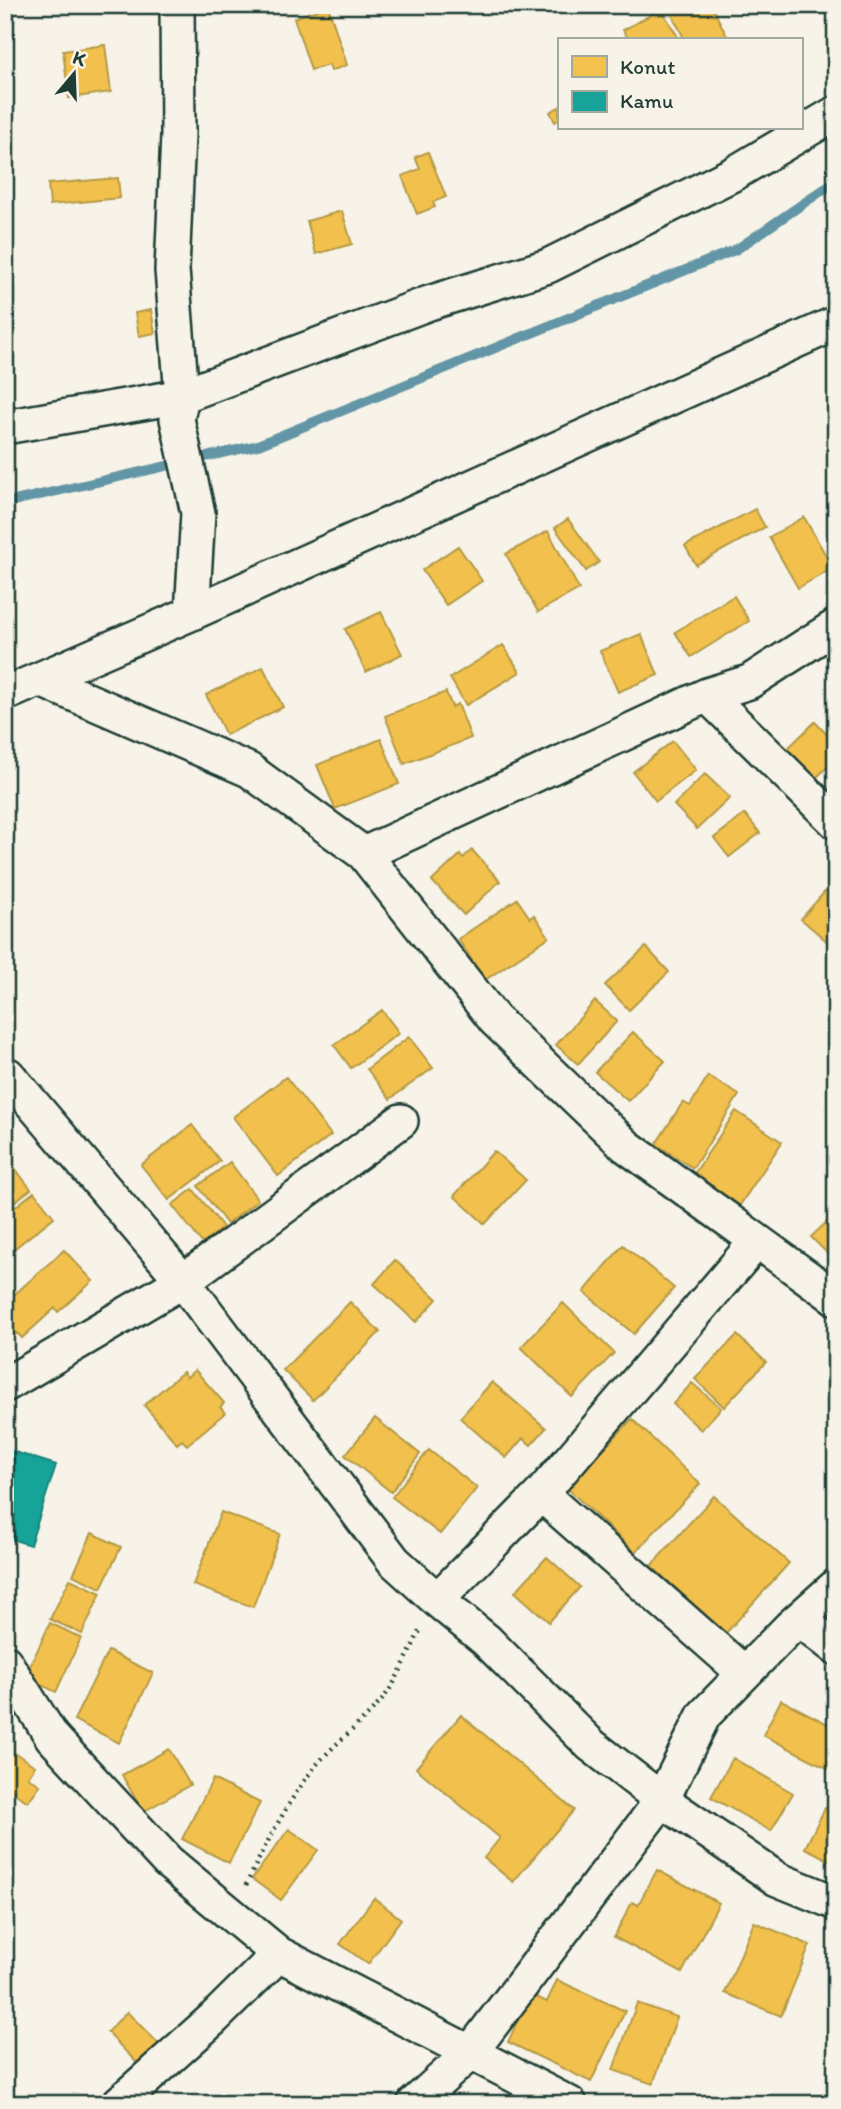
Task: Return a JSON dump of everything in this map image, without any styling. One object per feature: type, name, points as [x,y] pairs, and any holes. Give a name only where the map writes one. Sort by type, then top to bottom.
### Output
[{"type":"street","points":[[179,6],[178,135],[172,270],[180,407],[198,513],[192,613]]},
{"type":"street","points":[[5,427],[180,407],[429,303],[548,266],[733,174],[836,113]]},
{"type":"street","points":[[5,694],[192,613],[836,323]]},
{"type":"street","points":[[364,853],[707,695],[749,682],[836,626]]},
{"type":"street","points":[[41,680],[249,769],[364,853],[495,1020],[626,1146],[836,1297]]},
{"type":"street","points":[[707,695],[836,822]]},
{"type":"street","points":[[8,1075],[183,1282],[394,1561],[486,1640],[591,1745],[662,1800],[777,1879],[836,1903]]},
{"type":"street","points":[[5,1385],[183,1282],[401,1121]]},
{"type":"street","points":[[437,1600],[541,1494],[757,1241]]},
{"type":"street","points":[[541,1494],[744,1673]]},
{"type":"street","points":[[414,2104],[470,2053],[662,1800],[704,1715],[799,1619],[836,1586]]},
{"type":"street","points":[[799,1619],[836,1648]]},
{"type":"street","points":[[5,1662],[14,1702],[52,1737],[168,1862],[279,1954],[570,2104]]},
{"type":"street","points":[[118,2104],[214,2018],[279,1954]]},
{"type":"path","points":[[231,1914],[293,1797],[333,1746],[359,1725],[385,1696],[437,1600]]},
{"type":"building: Konut","points":[[711,5],[728,38],[684,38],[668,7]]},
{"type":"building: Konut","points":[[328,6],[347,65],[331,71],[329,65],[311,70],[294,18]]},
{"type":"building: Konut","points":[[661,9],[679,38],[628,38],[623,30]]},
{"type":"building: Konut","points":[[105,45],[111,92],[69,98],[63,51]]},
{"type":"building: Konut","points":[[558,108],[558,120],[555,122],[550,112]]},
{"type":"building: Konut","points":[[428,152],[446,197],[433,202],[435,207],[417,214],[402,176],[420,169],[415,157]]},
{"type":"building: Konut","points":[[118,178],[120,198],[50,205],[48,184]]},
{"type":"building: Konut","points":[[342,211],[352,244],[316,254],[307,221]]},
{"type":"building: Konut","points":[[151,310],[155,333],[139,336],[135,313]]},
{"type":"building: Konut","points":[[755,509],[765,527],[696,565],[685,546]]},
{"type":"building: Konut","points":[[804,517],[833,568],[798,588],[769,537]]},
{"type":"building: Konut","points":[[568,519],[599,562],[586,571],[555,528]]},
{"type":"building: Konut","points":[[548,531],[579,589],[538,612],[506,554]]},
{"type":"building: Konut","points":[[458,546],[482,581],[446,605],[422,570]]},
{"type":"building: Konut","points":[[734,596],[749,621],[691,657],[675,632]]},
{"type":"building: Konut","points":[[381,612],[402,654],[366,672],[345,629]]},
{"type":"building: Konut","points":[[641,634],[658,675],[618,692],[600,651]]},
{"type":"building: Konut","points":[[503,645],[520,672],[466,705],[450,678]]},
{"type":"building: Konut","points":[[263,667],[283,707],[226,735],[206,695]]},
{"type":"building: Konut","points":[[446,692],[452,707],[458,704],[471,738],[404,764],[385,716]]},
{"type":"building: Konut","points":[[815,722],[836,744],[836,759],[815,779],[786,750]]},
{"type":"building: Konut","points":[[381,739],[399,784],[335,809],[317,765]]},
{"type":"building: Konut","points":[[673,741],[696,770],[656,801],[633,772]]},
{"type":"building: Konut","points":[[705,774],[730,798],[697,829],[674,805]]},
{"type":"building: Konut","points":[[745,814],[760,833],[729,857],[714,838]]},
{"type":"building: Konut","points":[[472,850],[500,881],[464,915],[432,881],[460,855],[463,858]]},
{"type":"building: Konut","points":[[827,889],[836,896],[836,949],[801,919]]},
{"type":"building: Konut","points":[[517,899],[530,918],[534,915],[549,937],[485,980],[458,939]]},
{"type":"building: Konut","points":[[646,947],[669,972],[629,1010],[605,985]]},
{"type":"building: Konut","points":[[595,1001],[617,1021],[578,1064],[556,1045]]},
{"type":"building: Konut","points":[[382,1010],[399,1033],[351,1068],[334,1045]]},
{"type":"building: Konut","points":[[633,1032],[665,1061],[628,1101],[595,1072]]},
{"type":"building: Konut","points":[[409,1037],[433,1068],[390,1099],[367,1069]]},
{"type":"building: Konut","points":[[708,1076],[739,1095],[693,1168],[656,1144],[683,1102],[690,1106]]},
{"type":"building: Konut","points":[[286,1077],[331,1135],[278,1176],[233,1117]]},
{"type":"building: Konut","points":[[736,1111],[782,1142],[740,1205],[694,1174]]},
{"type":"building: Konut","points":[[192,1125],[220,1161],[169,1200],[141,1165]]},
{"type":"building: Konut","points":[[494,1151],[526,1180],[485,1224],[454,1196]]},
{"type":"building: Konut","points":[[10,1162],[31,1189],[5,1209],[5,1165]]},
{"type":"building: Konut","points":[[230,1162],[258,1200],[227,1224],[198,1186]]},
{"type":"building: Konut","points":[[193,1189],[223,1227],[203,1244],[172,1205]]},
{"type":"building: Konut","points":[[34,1192],[54,1217],[5,1256],[5,1215]]},
{"type":"building: Konut","points":[[836,1213],[836,1262],[811,1237]]},
{"type":"building: Konut","points":[[623,1245],[674,1288],[634,1334],[584,1292]]},
{"type":"building: Konut","points":[[64,1250],[93,1281],[58,1312],[55,1308],[22,1338],[17,1333],[5,1344],[5,1303]]},
{"type":"building: Konut","points":[[395,1260],[437,1299],[416,1322],[374,1284]]},
{"type":"building: Konut","points":[[350,1302],[380,1332],[313,1400],[283,1370]]},
{"type":"building: Konut","points":[[563,1303],[614,1353],[572,1397],[521,1347]]},
{"type":"building: Konut","points":[[737,1335],[766,1362],[724,1407],[695,1379]]},
{"type":"building: Konut","points":[[195,1370],[224,1403],[220,1407],[225,1413],[187,1445],[182,1440],[177,1444],[144,1405],[183,1372],[187,1377]]},
{"type":"building: Konut","points":[[492,1382],[546,1428],[531,1445],[523,1438],[506,1458],[460,1418]]},
{"type":"building: Konut","points":[[692,1383],[721,1408],[701,1430],[673,1404]]},
{"type":"building: Konut","points":[[375,1418],[420,1454],[391,1492],[345,1455]]},
{"type":"building: Konut","points":[[632,1419],[700,1484],[635,1552],[567,1488]]},
{"type":"building: Konut","points":[[429,1450],[477,1488],[440,1534],[392,1497]]},
{"type":"building: Konut","points":[[714,1496],[789,1563],[726,1633],[651,1566]]},
{"type":"building: Konut","points":[[221,1512],[280,1534],[253,1607],[193,1585]]},
{"type":"building: Konut","points":[[92,1533],[121,1547],[101,1588],[73,1575]]},
{"type":"building: Konut","points":[[547,1557],[580,1587],[549,1622],[515,1592]]},
{"type":"building: Konut","points":[[70,1579],[101,1593],[82,1634],[50,1619]]},
{"type":"building: Konut","points":[[50,1623],[81,1638],[56,1692],[25,1677]]},
{"type":"building: Konut","points":[[108,1651],[153,1673],[119,1743],[74,1720]]},
{"type":"building: Konut","points":[[781,1700],[836,1728],[835,1772],[763,1735]]},
{"type":"building: Konut","points":[[461,1715],[574,1810],[513,1882],[484,1858],[500,1838],[416,1768]]},
{"type":"building: Konut","points":[[7,1748],[35,1766],[28,1777],[40,1785],[28,1802],[5,1787]]},
{"type":"building: Konut","points":[[169,1749],[190,1785],[143,1812],[122,1775]]},
{"type":"building: Konut","points":[[733,1758],[793,1793],[771,1831],[711,1797]]},
{"type":"building: Konut","points":[[213,1779],[260,1803],[229,1863],[182,1839]]},
{"type":"building: Konut","points":[[825,1808],[836,1814],[836,1851],[831,1861],[805,1848]]},
{"type":"building: Konut","points":[[289,1829],[318,1850],[281,1900],[252,1879]]},
{"type":"building: Konut","points":[[657,1870],[719,1903],[682,1973],[614,1937],[632,1902],[638,1905]]},
{"type":"building: Konut","points":[[374,1898],[401,1919],[368,1964],[340,1944]]},
{"type":"building: Konut","points":[[754,1922],[810,1945],[781,2016],[725,1993]]},
{"type":"building: Konut","points":[[557,1980],[625,2011],[591,2082],[508,2042],[530,1994],[547,2002]]},
{"type":"building: Konut","points":[[637,2003],[677,2017],[653,2084],[613,2070]]},
{"type":"building: Konut","points":[[836,2010],[836,2034],[827,2031]]},
{"type":"building: Konut","points":[[127,2012],[159,2044],[138,2064],[107,2032]]},
{"type":"building: Kamu","points":[[5,1449],[56,1465],[30,1545],[5,1537]]},
{"type":"waterway","points":[[5,503],[258,445],[737,249],[836,181]]}]
